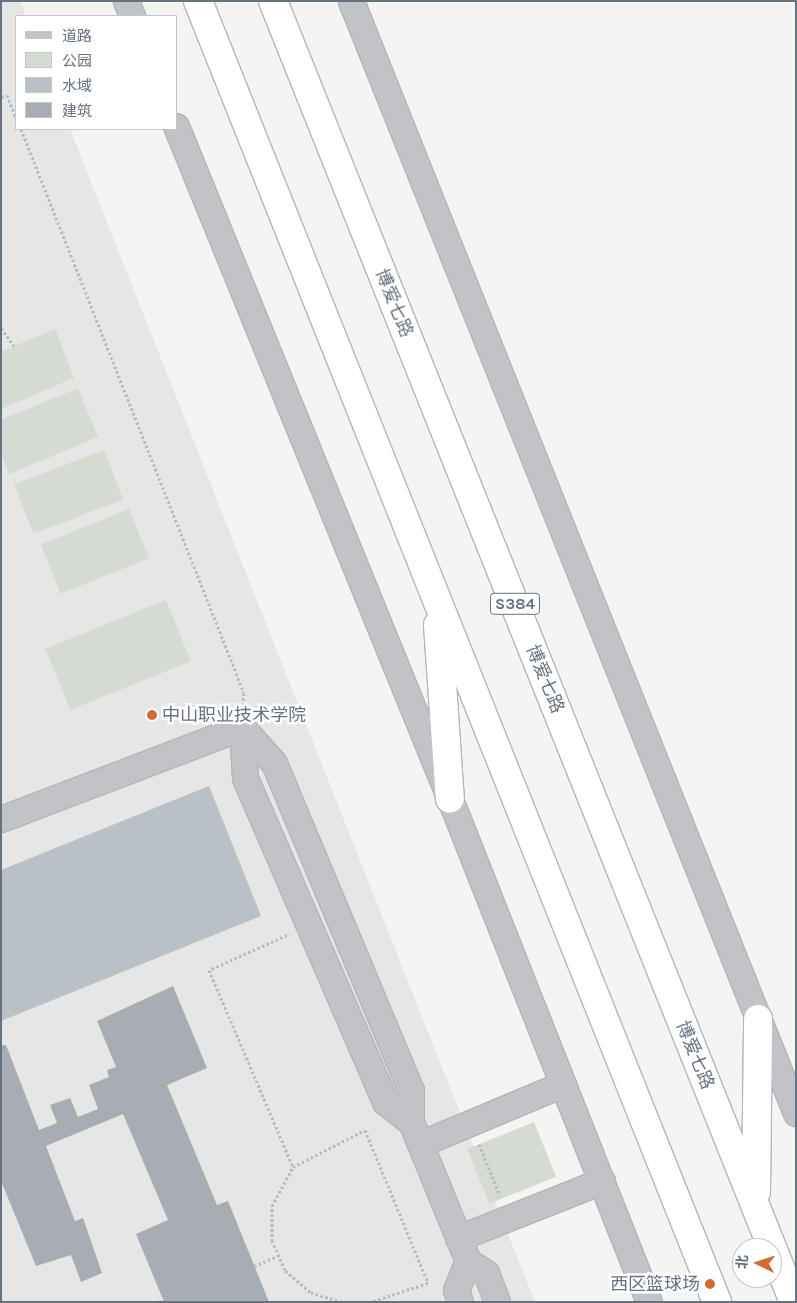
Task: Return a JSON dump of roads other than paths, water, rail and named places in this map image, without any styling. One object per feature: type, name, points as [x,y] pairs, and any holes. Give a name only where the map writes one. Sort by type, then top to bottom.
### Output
[{"type":"highway","points":[[198,1],[717,1302]]},
{"type":"highway","name":"博爱七路","points":[[273,1],[794,1302]]},
{"type":"highway","points":[[436,599],[450,799]]},
{"type":"highway","points":[[756,1206],[758,1019]]},
{"type":"street","points":[[126,1],[132,15]]},
{"type":"street","points":[[354,5],[796,1114]]},
{"type":"street","points":[[178,130],[450,799],[649,1302]]},
{"type":"street","points":[[1,819],[242,727]]},
{"type":"street","points":[[242,727],[245,778],[385,1102],[415,1133]]},
{"type":"street","points":[[242,727],[274,763],[278,772],[411,1090],[415,1133],[458,1238],[468,1261],[486,1273],[497,1302]]},
{"type":"street","points":[[415,1133],[471,1123],[563,1084]]},
{"type":"street","points":[[458,1238],[602,1181]]},
{"type":"street","points":[[460,1302],[456,1290],[468,1261]]},
{"type":"water","points":[[209,786],[261,916],[1,1021],[1,870]]},
{"type":"place","name":"中山职业技术学院","points":[[152,715]]},
{"type":"place","name":"西区篮球场","points":[[710,1284]]}]
